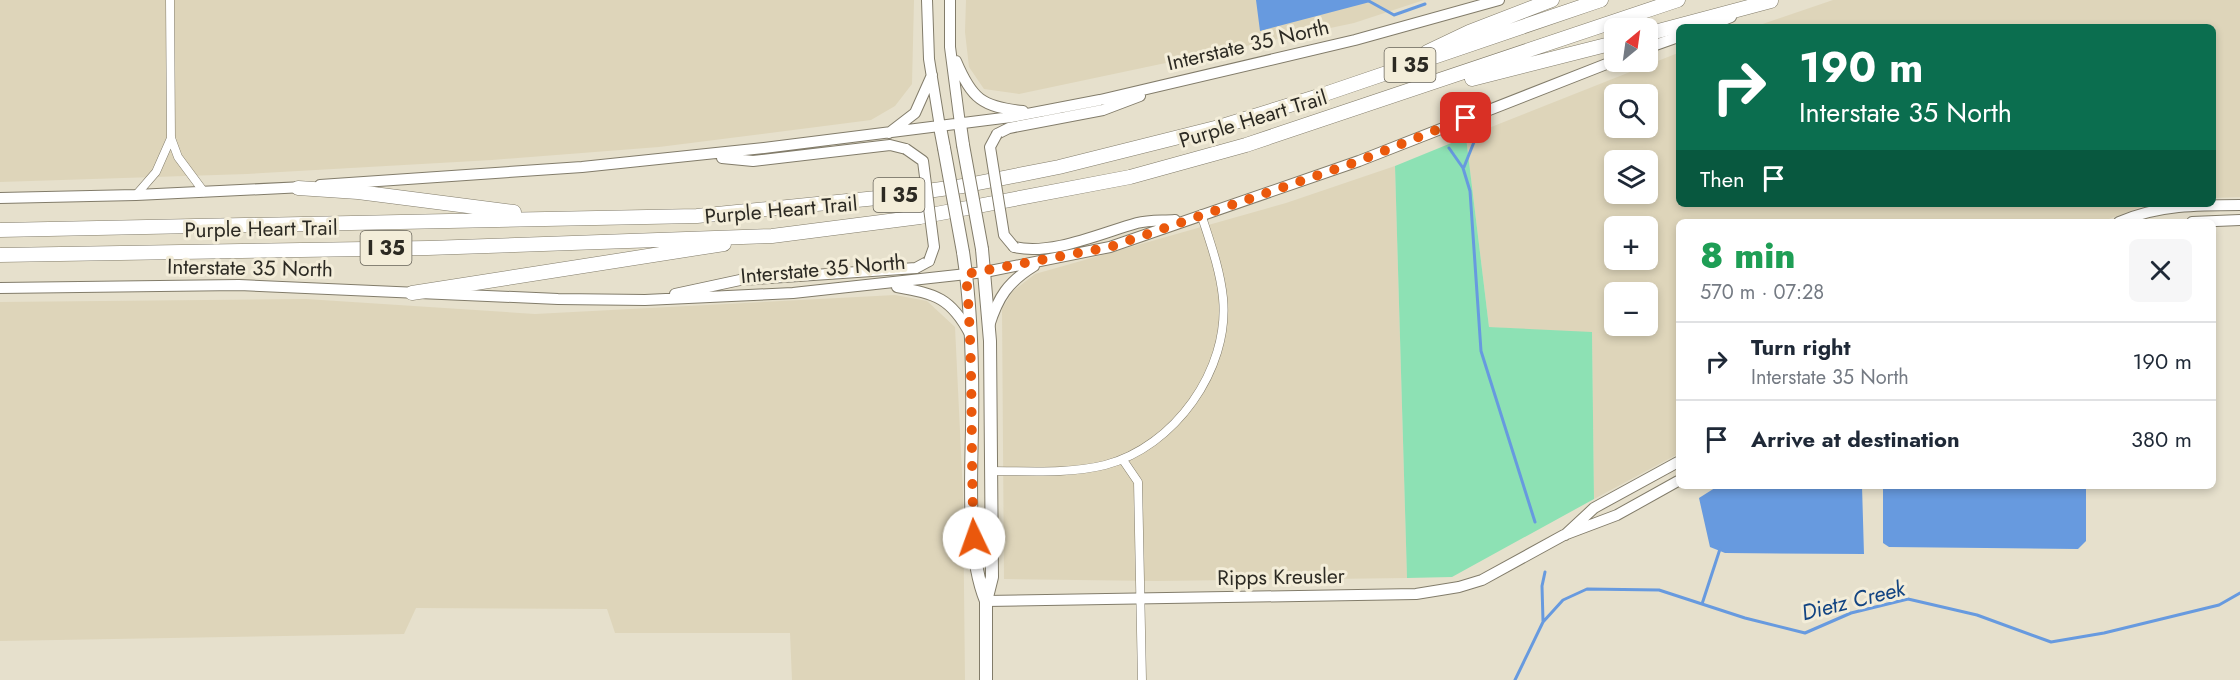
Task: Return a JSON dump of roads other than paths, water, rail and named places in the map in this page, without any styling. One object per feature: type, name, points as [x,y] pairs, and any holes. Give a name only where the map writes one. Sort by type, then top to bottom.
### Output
[{"type":"highway","points":[[1376,77],[1468,32],[1552,0]]},
{"type":"highway","name":"Purple Heart Trail","points":[[0,230],[747,213],[963,186],[1137,149],[1284,107],[1601,0]]},
{"type":"highway","name":"Purple Heart Trail","points":[[0,255],[417,248],[772,236],[920,217],[1130,177],[1246,145],[1678,0]]},
{"type":"highway","points":[[1684,24],[1772,0]]},
{"type":"highway","points":[[1658,31],[1676,26]]},
{"type":"highway","points":[[1402,94],[1604,45]]},
{"type":"highway","points":[[298,188],[358,192],[458,206],[573,217]]},
{"type":"highway","points":[[412,292],[772,236]]},
{"type":"main road","points":[[927,0],[932,75],[966,274],[971,336],[971,478],[976,578],[986,601]]},
{"type":"main road","points":[[950,0],[950,46],[963,145],[982,249],[989,326],[992,577],[986,601],[986,680]]},
{"type":"main road","name":"Interstate 35 North","points":[[0,198],[298,188],[441,175],[551,170],[696,156],[940,127],[1035,113],[1411,26],[1498,0]]},
{"type":"main road","points":[[1713,24],[1772,0]]},
{"type":"main road","points":[[1658,44],[1676,38]]},
{"type":"main road","points":[[950,46],[968,88],[977,98],[999,109],[1035,113]]},
{"type":"main road","name":"Interstate 35 North","points":[[0,288],[239,285],[645,300],[793,293],[885,285],[985,272],[1110,247],[1369,158],[1604,65]]},
{"type":"main road","points":[[889,133],[915,113],[932,75]]},
{"type":"main road","points":[[1188,78],[1103,110],[1009,128],[996,134],[990,147],[1004,235],[1014,247],[1030,251],[1095,237],[1140,223],[1188,219]]},
{"type":"main road","points":[[645,300],[740,280],[916,268],[929,261],[934,247],[923,161],[906,149],[890,146],[753,161],[696,156]]},
{"type":"main road","points":[[2216,206],[2240,205]]},
{"type":"main road","points":[[2129,219],[2154,211],[2180,207]]},
{"type":"main road","points":[[2216,221],[2240,220]]},
{"type":"main road","points":[[989,326],[997,302],[1008,285],[1040,262]]},
{"type":"main road","points":[[885,285],[939,297],[960,315],[971,336]]},
{"type":"main road","name":"Ripps Kreusler","points":[[1564,536],[1594,508],[1676,463]]},
{"type":"main road","name":"Ripps Kreusler","points":[[986,601],[1437,591],[1482,580],[1564,536],[1617,515],[1676,482]]},
{"type":"street","points":[[170,0],[171,138],[178,157],[204,192]]},
{"type":"street","points":[[136,195],[156,172],[171,138]]},
{"type":"street","points":[[992,471],[1057,471],[1103,466],[1123,459],[1155,441],[1180,418],[1194,400],[1216,352],[1221,335],[1223,299],[1217,263],[1201,214]]},
{"type":"street","points":[[1123,459],[1138,482],[1142,680]]},
{"type":"water","points":[[1256,0],[1370,0],[1370,2],[1260,31]]},
{"type":"water","points":[[1713,489],[1862,489],[1864,554],[1725,553],[1710,547],[1699,498]]},
{"type":"water","points":[[1883,489],[2086,489],[2086,541],[2078,549],[1889,547],[1883,543]]},
{"type":"waterway","points":[[1367,0],[1394,15],[1425,4]]},
{"type":"waterway","points":[[1464,167],[1480,127]]},
{"type":"waterway","points":[[1449,148],[1463,168],[1470,191],[1481,351],[1535,522]]},
{"type":"waterway","points":[[1702,604],[1720,549]]},
{"type":"waterway","points":[[1543,621],[1542,586],[1545,572]]},
{"type":"waterway","name":"Dietz Creek","points":[[1515,680],[1543,622],[1563,600],[1587,589],[1659,590],[1745,618],[1805,633],[1851,613],[1908,599],[1977,615],[2051,642],[2104,633],[2219,605],[2240,593]]}]
